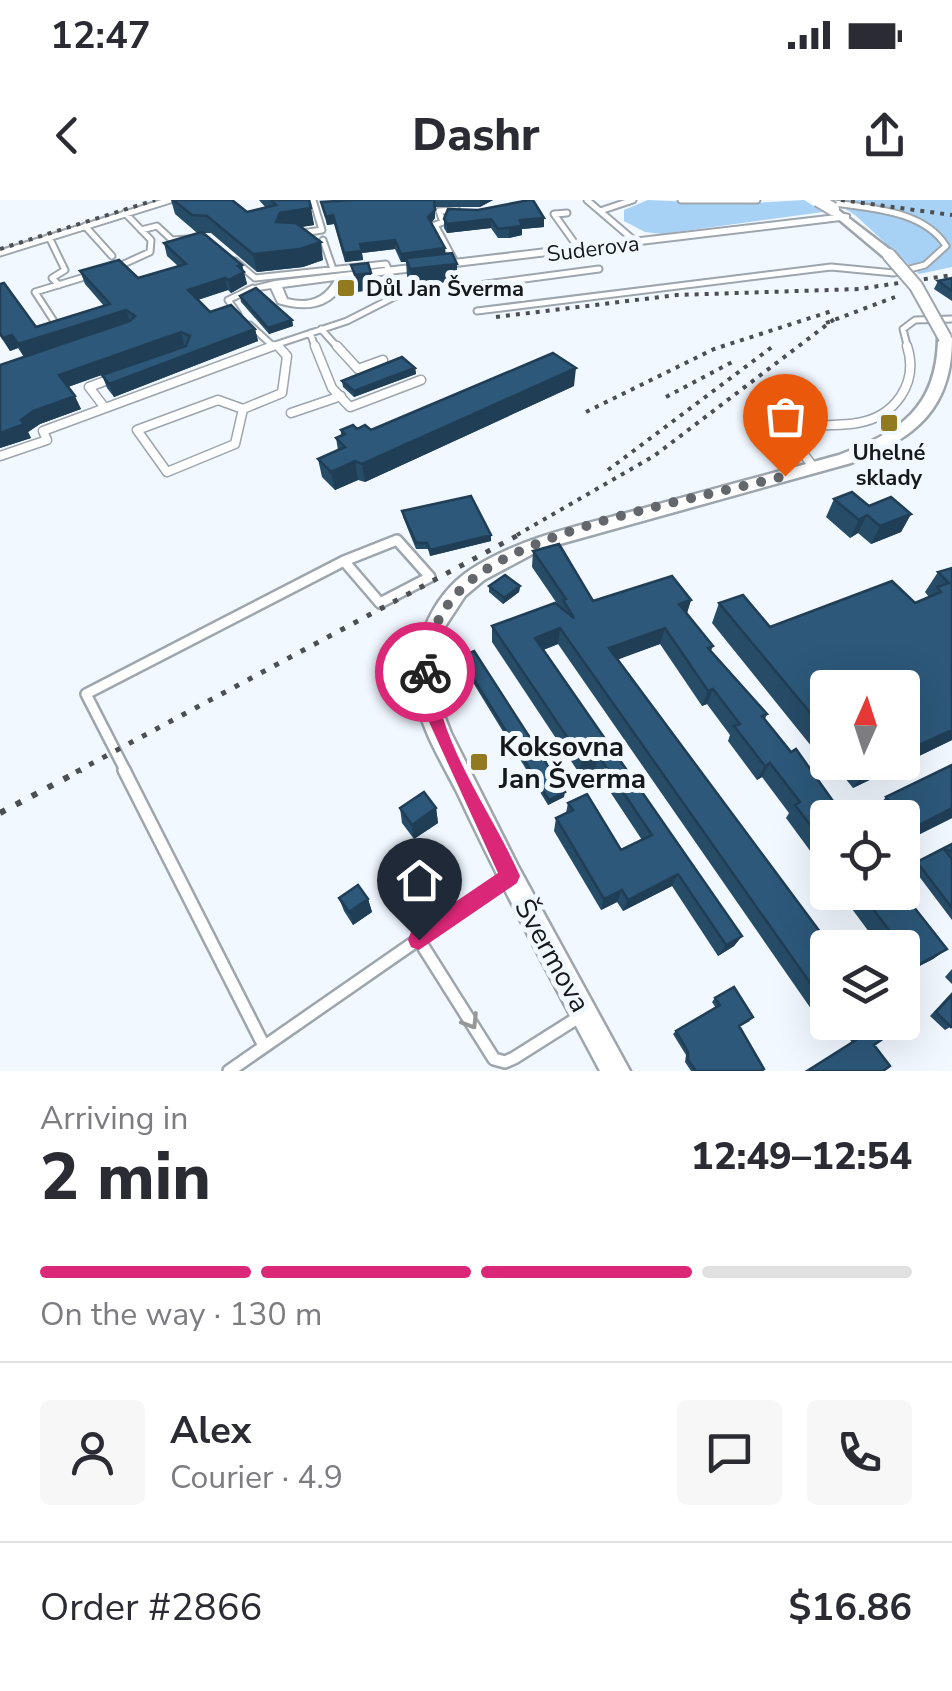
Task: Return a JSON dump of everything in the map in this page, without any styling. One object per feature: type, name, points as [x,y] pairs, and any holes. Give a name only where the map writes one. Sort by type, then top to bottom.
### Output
[{"type":"street","name":"Švermova","points":[[616,1071],[510,876],[427,700],[427,647],[445,609],[477,575],[536,544],[878,447],[933,410],[944,396],[948,380],[948,329],[889,255],[839,213],[816,200]]},
{"type":"street","name":"Suderova","points":[[253,288],[278,281],[456,264],[839,213]]},
{"type":"street","name":"Suderova","points":[[278,281],[280,300],[308,305],[330,298],[338,274]]},
{"type":"lane","points":[[0,253],[170,200]]},
{"type":"lane","points":[[286,236],[322,230],[313,200]]},
{"type":"lane","points":[[587,200],[636,242]]},
{"type":"lane","points":[[600,211],[634,200]]},
{"type":"lane","points":[[681,200],[758,200]]},
{"type":"lane","points":[[476,311],[831,267],[892,274],[928,263],[942,254],[946,246],[943,236],[903,216],[816,200]]},
{"type":"lane","points":[[456,264],[436,225],[443,222],[440,211],[464,210]]},
{"type":"lane","points":[[567,212],[554,214],[579,249]]},
{"type":"lane","points":[[58,329],[35,292],[135,262],[150,252],[151,240],[126,214]]},
{"type":"lane","points":[[85,226],[112,256]]},
{"type":"lane","points":[[141,230],[156,226],[172,240],[190,239]]},
{"type":"lane","points":[[49,238],[64,270],[52,278],[58,285]]},
{"type":"lane","points":[[323,240],[338,274]]},
{"type":"lane","points":[[231,258],[255,278],[278,281]]},
{"type":"lane","points":[[0,456],[47,440],[43,431],[321,329],[396,296],[599,269]]},
{"type":"lane","points":[[243,409],[235,444],[166,472],[137,430],[218,400],[243,409],[282,393],[287,356],[227,302],[253,288]]},
{"type":"lane","points":[[814,468],[798,444],[800,430],[814,424],[861,423],[893,406],[905,393],[912,367],[903,329],[915,320],[948,329]]},
{"type":"lane","points":[[321,329],[358,369],[382,360]]},
{"type":"lane","points":[[310,333],[332,388],[350,407],[420,380]]},
{"type":"lane","points":[[105,408],[89,387],[122,375]]},
{"type":"lane","points":[[291,413],[341,396]]},
{"type":"lane","points":[[264,1046],[86,694],[344,561],[397,540],[430,577],[380,603],[344,561]]},
{"type":"lane","points":[[229,1071],[510,876]]},
{"type":"lane","points":[[419,940],[494,1058],[506,1062],[584,1014]]},
{"type":"shaded area","points":[[648,200],[739,204],[804,200],[823,212],[662,234],[645,232],[624,221],[624,210]]},
{"type":"shaded area","points":[[831,200],[952,200],[952,267],[919,274],[855,215]]},
{"type":"building","points":[[173,200],[232,200],[247,212],[276,205],[271,200],[309,200],[311,208],[280,213],[276,222],[296,223],[321,242],[300,249],[253,254],[207,216],[192,215]]},
{"type":"building","points":[[434,200],[435,210],[428,217],[445,248],[401,254],[395,240],[360,244],[362,251],[344,253],[333,215],[326,217],[321,202]]},
{"type":"building","points":[[533,200],[544,218],[520,220],[522,226],[498,229],[491,219],[447,224],[444,219],[448,209],[478,210]]},
{"type":"building","points":[[202,232],[242,265],[238,266],[244,272],[188,290],[210,312],[231,305],[255,329],[109,384],[102,375],[186,346],[190,336],[181,332],[59,375],[75,396],[33,411],[21,420],[24,424],[0,433],[0,365],[135,316],[126,310],[18,344],[12,335],[3,338],[0,333],[0,284],[4,283],[36,327],[110,304],[80,271],[119,260],[138,278],[186,264],[164,243]]},
{"type":"building","points":[[452,253],[457,264],[410,269],[406,258]]},
{"type":"building","points":[[368,263],[371,273],[355,275],[351,265]]},
{"type":"building","points":[[952,278],[952,291],[938,281]]},
{"type":"building","points":[[256,288],[292,320],[268,328],[240,296]]},
{"type":"building","points":[[553,353],[576,368],[362,464],[355,461],[331,472],[318,459],[345,447],[336,438],[345,434],[341,430],[365,425],[371,430]]},
{"type":"building","points":[[402,357],[415,368],[354,391],[342,381]]},
{"type":"building","points":[[852,492],[869,506],[891,497],[911,514],[880,526],[867,515],[859,520],[834,499]]},
{"type":"building","points":[[471,496],[491,535],[430,550],[427,543],[416,543],[402,511]]},
{"type":"building","points":[[559,544],[593,601],[672,576],[691,600],[679,604],[713,646],[708,648],[767,714],[762,716],[791,752],[796,749],[810,769],[810,780],[818,780],[832,800],[810,800],[810,825],[795,805],[800,802],[770,763],[765,766],[734,726],[740,724],[713,689],[708,691],[665,628],[609,648],[819,930],[810,930],[810,983],[560,628],[535,638],[742,936],[726,945],[678,874],[628,900],[622,890],[604,899],[556,818],[573,810],[568,803],[587,794],[621,850],[652,835],[598,755],[582,759],[492,626],[555,603],[574,618],[563,600],[566,599],[533,551]]},
{"type":"building","points":[[952,568],[952,730],[920,745],[920,670],[810,670],[810,713],[719,603],[743,595],[770,627],[892,581],[915,603],[941,592],[937,587],[949,583],[938,572]]},
{"type":"building","points":[[505,575],[520,586],[504,598],[489,586]]},
{"type":"building","points":[[474,651],[565,792],[549,800],[460,657]]},
{"type":"building","points":[[952,765],[952,808],[920,824],[920,800],[886,797]]},
{"type":"building","points":[[424,792],[436,808],[412,825],[400,808]]},
{"type":"building","points":[[943,848],[952,859],[952,908],[920,866],[920,860]]},
{"type":"building","points":[[358,885],[368,899],[349,912],[339,898]]},
{"type":"building","points":[[874,910],[916,910],[947,949],[920,964],[920,930],[889,930]]},
{"type":"building","points":[[734,987],[753,1017],[739,1026],[764,1069],[696,1071],[676,1031],[720,1005],[715,998]]},
{"type":"building","points":[[952,995],[952,1026],[951,1027],[936,1012]]},
{"type":"building","points":[[856,1040],[881,1040],[874,1045],[890,1066],[883,1071],[807,1071]]},
{"type":"railway","points":[[0,249],[155,200]]},
{"type":"railway","points":[[841,200],[952,215]]},
{"type":"railway","points":[[496,317],[677,295],[859,289],[952,275]]},
{"type":"railway","points":[[832,321],[895,297]]},
{"type":"railway","points":[[586,412],[714,349],[835,310]]},
{"type":"railway","points":[[832,321],[837,317]]},
{"type":"railway","points":[[517,535],[654,456],[832,321]]},
{"type":"railway","points":[[826,323],[832,321]]},
{"type":"railway","points":[[608,470],[776,344]]},
{"type":"railway","points":[[666,397],[736,360]]},
{"type":"railway","points":[[76,772],[522,533]]},
{"type":"railway","points":[[0,813],[81,770]]},
{"type":"way so far","points":[[425,672],[427,647],[445,609],[458,591],[505,558],[536,544],[610,522],[785,476]]},
{"type":"place","name":"Důl Jan Šverma","points":[[346,288]]},
{"type":"place","name":"Uhelné sklady","points":[[889,423]]},
{"type":"place","name":"Koksovna Jan Šverma","points":[[479,762]]},
{"type":"route","points":[[419,940],[510,876],[440,734],[427,700],[425,672]]}]
